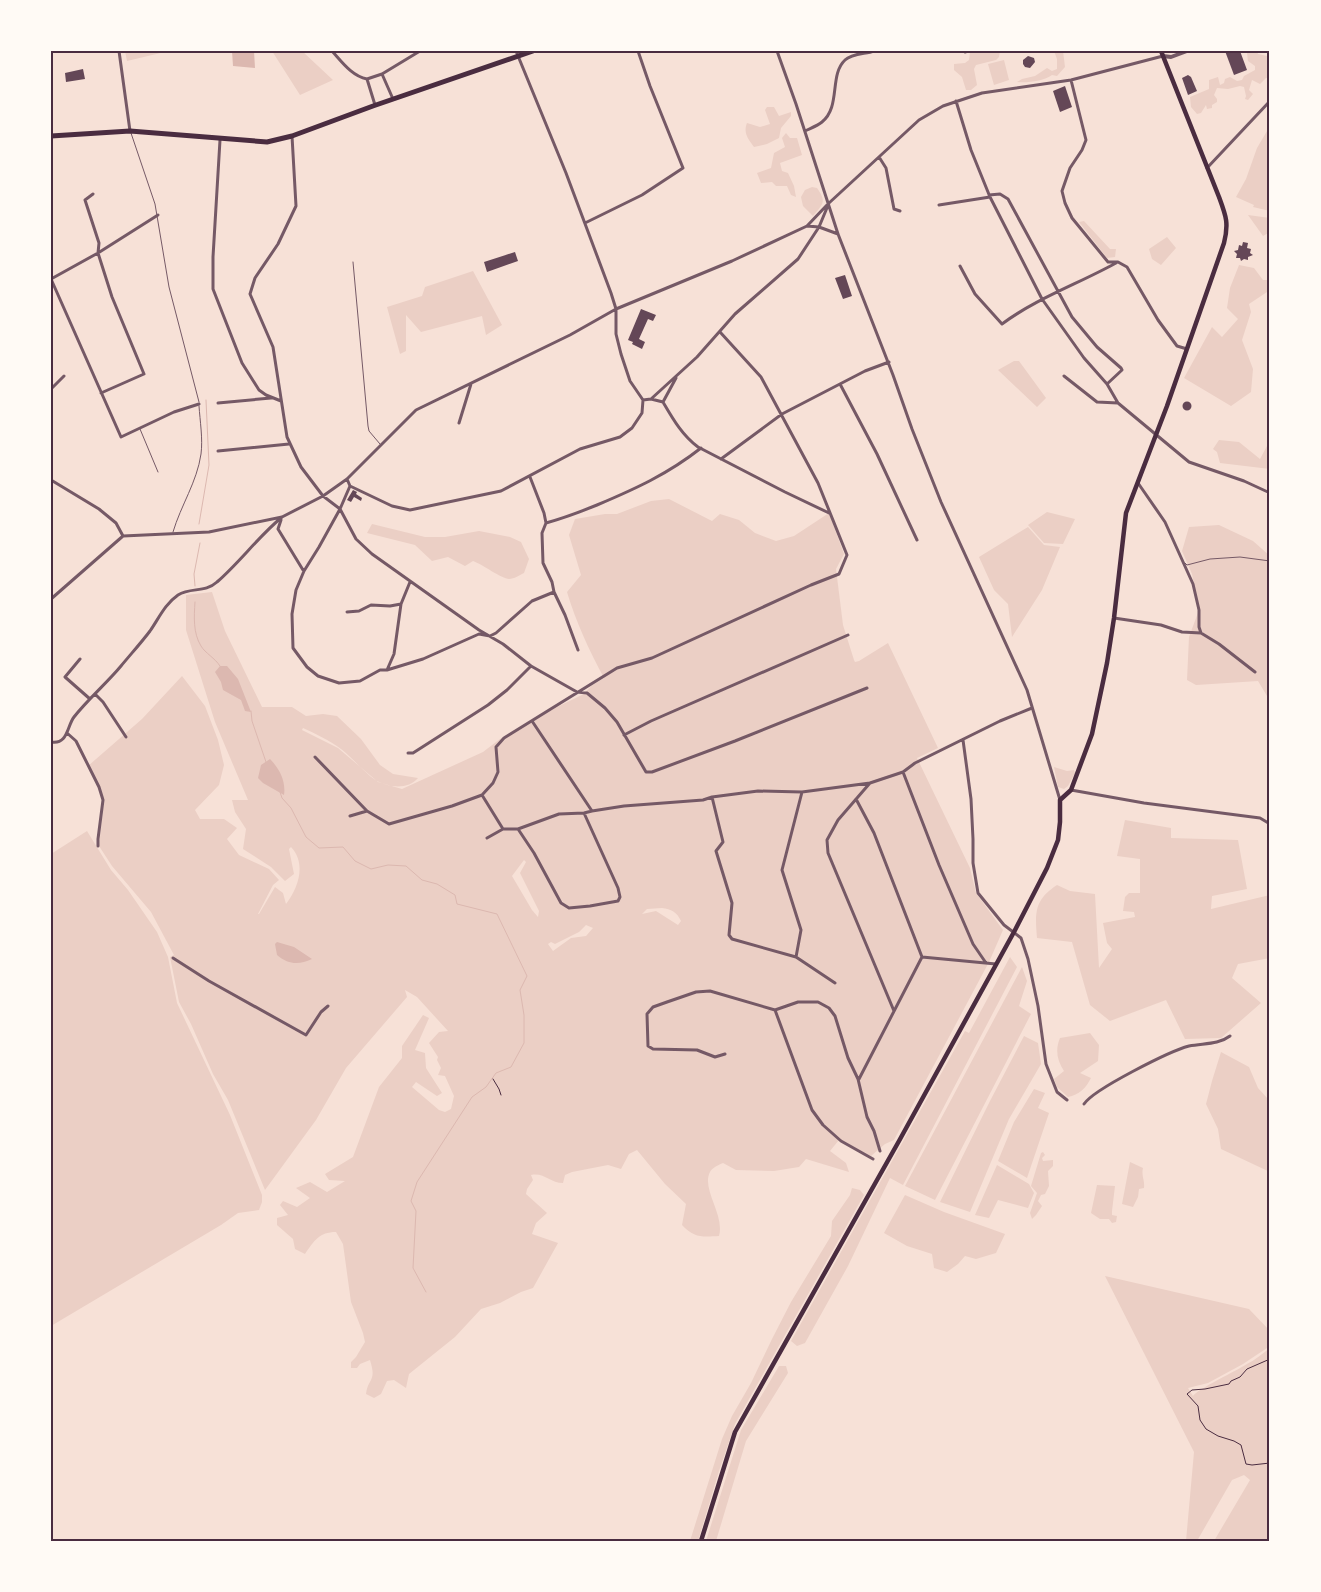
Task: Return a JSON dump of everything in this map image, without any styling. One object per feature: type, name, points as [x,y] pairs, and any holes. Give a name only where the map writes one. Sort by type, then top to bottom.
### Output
[{"type":"main road","points":[[51,136],[130,131],[220,140],[266,142],[292,136],[518,54],[533,51]]},
{"type":"main road","points":[[701,1541],[735,1432],[997,964],[1048,868],[1058,840],[1060,800],[1070,790],[1092,734],[1107,663],[1114,618],[1126,513],[1187,349],[1228,228],[1227,218],[1162,54]]},
{"type":"street","points":[[119,51],[130,131]]},
{"type":"street","points":[[332,51],[359,78],[367,79],[382,74],[420,51]]},
{"type":"street","points":[[585,222],[642,195],[683,168],[638,51]]},
{"type":"street","points":[[777,51],[838,234],[889,362],[940,502],[1027,690],[1060,800]]},
{"type":"street","points":[[805,131],[824,121],[828,114],[833,103],[838,72],[844,60],[874,51]]},
{"type":"street","points":[[53,743],[63,740],[72,718],[114,674],[150,631],[165,607],[178,595],[186,591],[209,589],[227,574],[263,533],[282,517],[323,496],[348,479],[416,410],[570,335],[616,309],[732,261],[807,226],[829,203],[919,120],[943,106],[982,93],[1071,80],[1162,54],[1171,57],[1187,51]]},
{"type":"street","points":[[350,486],[392,506],[410,510],[502,491],[580,449],[620,437],[632,428],[642,413],[643,400],[630,381],[616,334],[616,309],[585,222],[518,54]]},
{"type":"street","points":[[382,74],[393,99]]},
{"type":"street","points":[[367,79],[375,105]]},
{"type":"street","points":[[1071,80],[1086,140],[1070,168],[1062,191],[1072,218],[1108,262],[1118,262],[1126,267],[1158,320],[1177,346],[1187,349]]},
{"type":"street","points":[[956,101],[971,150],[989,196],[1042,299],[1084,358],[1107,384],[1118,403],[1189,462],[1244,481],[1270,493]]},
{"type":"street","points":[[1206,168],[1270,101]]},
{"type":"street","points":[[292,136],[296,206],[278,244],[254,278],[250,294],[273,347],[289,444],[301,467],[323,496],[340,509],[356,539],[372,554],[410,582],[430,594],[479,630],[503,644],[531,666],[577,692],[587,693],[605,708],[646,772],[652,772],[736,741],[866,688]]},
{"type":"street","points":[[220,140],[213,288],[242,363],[259,390],[281,401]]},
{"type":"street","points":[[879,157],[886,168],[894,209],[900,211]]},
{"type":"street","points":[[92,194],[85,200],[99,243],[98,253],[112,296],[144,374],[102,393]]},
{"type":"street","points":[[939,205],[1000,194],[1008,199],[1057,291],[1083,331],[1097,347],[1121,368],[1122,370],[1107,384]]},
{"type":"street","points":[[651,399],[678,375],[736,314],[798,259],[819,227],[829,203]]},
{"type":"street","points":[[158,215],[98,253],[51,279],[121,437],[174,412],[199,404]]},
{"type":"street","points":[[807,226],[819,227],[838,234]]},
{"type":"street","points":[[960,266],[975,294],[1002,324],[1042,299],[1091,277],[1118,262]]},
{"type":"street","points":[[315,757],[367,811],[390,824],[452,806],[482,795],[493,783],[498,772],[496,747],[504,738],[616,668],[652,658],[839,574],[847,555],[818,483],[761,377],[720,332]]},
{"type":"street","points":[[721,459],[782,414],[866,371],[889,362]]},
{"type":"street","points":[[663,402],[678,375]]},
{"type":"street","points":[[51,389],[64,376]]},
{"type":"street","points":[[1064,376],[1097,402],[1118,403]]},
{"type":"street","points":[[459,422],[471,383]]},
{"type":"street","points":[[840,384],[877,454],[917,540]]},
{"type":"street","points":[[218,403],[274,398]]},
{"type":"street","points":[[643,400],[651,399],[663,402],[687,439],[701,448],[829,513]]},
{"type":"street","points":[[218,451],[289,444]]},
{"type":"street","points":[[546,523],[566,518],[628,493],[680,465],[701,448]]},
{"type":"street","points":[[530,477],[546,523],[542,533],[543,563],[578,650]]},
{"type":"street","points":[[348,479],[350,486],[340,509],[304,571],[296,590],[292,614],[293,648],[306,667],[318,676],[338,683],[360,681],[371,673],[423,659],[479,634],[490,636],[532,602],[554,592]]},
{"type":"street","points":[[51,480],[99,509],[116,523],[122,536]]},
{"type":"street","points":[[1138,482],[1165,522],[1193,584],[1199,610],[1201,633]]},
{"type":"street","points":[[51,599],[122,536],[209,532],[282,517]]},
{"type":"street","points":[[282,517],[278,529],[304,571]]},
{"type":"street","points":[[387,670],[394,654],[401,604],[410,582]]},
{"type":"street","points":[[347,612],[359,611],[371,605],[390,606],[401,604]]},
{"type":"street","points":[[1114,618],[1161,625],[1182,632],[1201,633],[1255,672]]},
{"type":"street","points":[[624,735],[848,635]]},
{"type":"street","points":[[80,659],[65,677],[90,699]]},
{"type":"street","points":[[408,752],[413,753],[488,706],[531,666]]},
{"type":"street","points":[[95,694],[103,702],[126,737]]},
{"type":"street","points":[[487,838],[503,829],[518,828],[559,814],[584,813],[624,806],[703,800],[758,790],[802,792],[870,783],[903,772],[915,763],[1000,721],[1032,708]]},
{"type":"street","points":[[532,721],[592,811]]},
{"type":"street","points":[[67,733],[76,741],[103,800],[98,846]]},
{"type":"street","points":[[963,740],[971,799],[973,864],[978,893],[1004,925],[1021,938],[1028,959],[1038,1006],[1046,1064],[1057,1092],[1067,1100]]},
{"type":"street","points":[[903,772],[973,944],[986,963]]},
{"type":"street","points":[[870,783],[838,820],[827,840],[828,853],[894,1012]]},
{"type":"street","points":[[1070,790],[1144,803],[1260,818],[1270,824]]},
{"type":"street","points":[[796,957],[801,930],[782,870],[802,792]]},
{"type":"street","points":[[482,795],[503,829]]},
{"type":"street","points":[[712,797],[723,842],[716,851],[732,904],[729,935],[732,939],[796,957],[836,983]]},
{"type":"street","points":[[856,800],[874,833],[922,957],[858,1079]]},
{"type":"street","points":[[350,816],[367,811]]},
{"type":"street","points":[[518,828],[561,903],[569,908],[618,900],[620,897],[618,888],[584,813]]},
{"type":"street","points":[[922,957],[997,964]]},
{"type":"street","points":[[173,958],[209,981],[306,1035],[328,1006]]},
{"type":"street","points":[[725,1054],[715,1057],[697,1050],[653,1049],[648,1046],[647,1014],[653,1007],[696,992],[710,991],[775,1010],[798,1002],[818,1002],[829,1008],[835,1016],[848,1058],[858,1079],[866,1117],[874,1131],[880,1151]]},
{"type":"street","points":[[775,1010],[812,1110],[823,1125],[841,1141],[873,1159]]},
{"type":"street","points":[[1084,1104],[1087,1099],[1114,1082],[1166,1055],[1188,1046],[1218,1042],[1230,1036]]},
{"type":"lane","points":[[130,131],[152,190],[170,287],[199,404],[201,453],[193,487],[177,520],[173,533]]},
{"type":"lane","points":[[353,262],[368,426],[369,431],[380,445]]},
{"type":"lane","points":[[140,428],[158,472]]},
{"type":"lane","points":[[1182,562],[1187,565],[1210,559],[1240,556],[1270,561]]},
{"type":"path","points":[[493,1079],[500,1089],[501,1096]]},
{"type":"path","points":[[1270,1359],[1247,1369],[1240,1377],[1229,1384],[1192,1390],[1187,1394],[1198,1406],[1200,1420],[1206,1428],[1218,1436],[1241,1445],[1246,1464],[1270,1463]]},
{"type":"shaded area","points":[[125,51],[169,51],[127,61]]},
{"type":"shaded area","points":[[232,51],[254,51],[255,68],[233,66]]},
{"type":"shaded area","points":[[272,51],[302,51],[333,80],[300,95]]},
{"type":"shaded area","points":[[1000,51],[999,57],[996,60],[976,65],[974,69],[977,85],[971,90],[966,90],[962,77],[954,70],[954,64],[965,63],[969,60],[970,52]]},
{"type":"shaded area","points":[[1054,51],[1063,51],[1065,67],[1057,76],[1052,75],[1036,81],[1017,82],[1035,76],[1047,68],[1052,71],[1057,69],[1057,59]]},
{"type":"shaded area","points":[[1243,51],[1257,51],[1258,54],[1267,56],[1270,52],[1270,77],[1260,84],[1252,80],[1249,90],[1253,94],[1248,100],[1245,99],[1244,87],[1217,88],[1214,95],[1217,102],[1212,105],[1212,108],[1207,109],[1206,105],[1201,113],[1197,114],[1191,107],[1190,97],[1209,89],[1209,80],[1218,77],[1220,85],[1224,83],[1225,79],[1230,77],[1237,81],[1242,80],[1244,76],[1255,70],[1255,66],[1248,61],[1247,53]]},
{"type":"shaded area","points":[[1004,60],[1009,80],[994,85],[988,64]]},
{"type":"shaded area","points":[[767,107],[774,107],[779,116],[791,112],[791,116],[781,128],[779,138],[767,144],[754,147],[746,133],[747,123],[760,127],[770,124],[765,110]]},
{"type":"shaded area","points":[[1270,126],[1270,211],[1253,207],[1254,205],[1236,197],[1246,179],[1257,148]]},
{"type":"shaded area","points":[[786,133],[790,138],[797,138],[802,155],[780,163],[782,171],[788,173],[794,186],[796,197],[791,195],[787,186],[776,186],[772,182],[761,183],[757,173],[771,168],[774,153],[785,147],[782,138]]},
{"type":"shaded area","points":[[812,187],[817,188],[823,200],[813,216],[803,206],[801,197],[805,190]]},
{"type":"shaded area","points":[[1248,215],[1270,218],[1270,232],[1263,236]]},
{"type":"shaded area","points":[[1084,221],[1110,249],[1116,249],[1115,257],[1107,258],[1079,222]]},
{"type":"shaded area","points":[[1167,237],[1176,248],[1161,265],[1152,259],[1149,249]]},
{"type":"shaded area","points":[[1239,265],[1254,268],[1263,280],[1270,280],[1270,290],[1249,304],[1251,312],[1242,340],[1253,369],[1251,392],[1231,406],[1184,378],[1212,327],[1222,337],[1238,319],[1227,308],[1230,288]]},
{"type":"shaded area","points":[[473,271],[502,325],[486,335],[482,316],[421,332],[406,315],[406,351],[400,354],[387,307],[422,296],[425,287]]},
{"type":"shaded area","points":[[1014,361],[1019,361],[1046,398],[1037,407],[998,370]]},
{"type":"shaded area","points":[[1219,440],[1239,442],[1260,459],[1267,446],[1270,447],[1270,469],[1220,463],[1217,452],[1213,449]]},
{"type":"shaded area","points":[[669,499],[712,521],[720,514],[739,520],[755,533],[776,541],[794,536],[829,513],[844,554],[836,569],[843,625],[854,660],[855,662],[859,661],[888,643],[938,748],[917,758],[970,868],[976,893],[1003,930],[989,962],[894,1140],[885,1144],[871,1156],[839,1140],[830,1151],[846,1163],[849,1172],[806,1159],[799,1167],[774,1171],[736,1170],[723,1163],[717,1166],[710,1172],[708,1186],[719,1220],[719,1236],[699,1236],[690,1232],[682,1225],[686,1204],[665,1184],[637,1150],[629,1154],[621,1169],[608,1165],[572,1172],[565,1175],[563,1183],[558,1183],[536,1174],[531,1175],[533,1180],[526,1194],[547,1213],[536,1223],[532,1234],[558,1243],[533,1288],[500,1303],[481,1309],[455,1337],[409,1374],[406,1388],[394,1380],[387,1381],[381,1394],[374,1398],[366,1394],[373,1372],[370,1360],[360,1364],[357,1368],[351,1368],[351,1362],[365,1342],[351,1302],[343,1244],[336,1232],[330,1232],[314,1241],[305,1254],[295,1249],[293,1239],[277,1225],[277,1218],[288,1215],[280,1205],[283,1201],[297,1207],[310,1198],[296,1188],[310,1182],[327,1192],[345,1181],[329,1180],[325,1174],[353,1157],[379,1087],[402,1058],[402,1046],[423,1015],[429,1018],[415,1050],[425,1053],[426,1068],[442,1093],[437,1096],[416,1082],[412,1087],[439,1110],[445,1112],[451,1109],[454,1096],[445,1076],[438,1075],[441,1068],[437,1060],[438,1057],[429,1043],[439,1032],[448,1031],[417,997],[405,990],[407,997],[346,1068],[316,1120],[265,1190],[228,1100],[213,1074],[179,1002],[170,957],[174,955],[151,912],[112,866],[99,846],[104,801],[88,766],[142,719],[182,676],[205,706],[218,740],[224,765],[219,785],[195,810],[200,819],[224,819],[237,828],[227,839],[239,855],[269,869],[279,880],[273,885],[258,914],[275,887],[283,893],[286,904],[297,883],[300,868],[299,861],[291,847],[289,849],[294,874],[285,881],[271,867],[243,849],[246,829],[235,812],[232,800],[248,800],[215,722],[186,630],[186,595],[212,592],[225,631],[262,707],[292,707],[306,716],[323,714],[337,716],[361,739],[380,765],[393,774],[418,778],[405,786],[390,786],[402,789],[483,752],[500,739],[584,694],[591,686],[604,678],[583,636],[567,592],[581,575],[569,535],[575,519],[617,514],[651,501]],"holes":[[[303,728],[322,737],[345,752],[361,767],[338,748],[302,730]],[[524,860],[526,862],[520,873],[539,911],[538,917],[512,876]],[[647,909],[668,909],[676,913],[681,921],[678,925],[656,911],[642,914]],[[586,925],[593,928],[586,936],[571,938],[553,951],[548,944],[551,942],[555,944],[579,932]]]},
{"type":"shaded area","points":[[1047,512],[1075,519],[1063,544],[1044,543],[1028,525]]},
{"type":"shaded area","points":[[372,524],[425,537],[445,537],[479,531],[510,537],[521,542],[529,559],[524,573],[509,579],[473,561],[465,566],[448,557],[432,561],[415,545],[367,533]]},
{"type":"shaded area","points":[[1219,525],[1253,541],[1270,556],[1270,701],[1258,681],[1196,685],[1187,680],[1189,637],[1199,610],[1192,574],[1182,551],[1189,527]]},
{"type":"shaded area","points":[[1028,527],[1044,545],[1060,547],[1042,590],[1012,637],[1008,604],[994,590],[979,557]]},
{"type":"shaded area","points":[[220,666],[227,666],[238,679],[251,712],[245,711],[241,700],[223,690],[215,672]]},
{"type":"shaded area","points":[[270,759],[282,776],[284,795],[258,778],[261,765]]},
{"type":"shaded area","points":[[1054,767],[1067,771],[1074,770],[1075,773],[1068,786],[1064,789],[1058,787]]},
{"type":"shaded area","points":[[1125,820],[1171,828],[1171,838],[1238,840],[1247,889],[1212,896],[1211,909],[1270,895],[1270,958],[1238,964],[1232,978],[1261,1003],[1221,1038],[1185,1039],[1166,1000],[1110,1021],[1090,1005],[1072,942],[1037,938],[1036,914],[1040,902],[1049,891],[1057,885],[1070,891],[1095,894],[1099,968],[1112,949],[1107,943],[1103,923],[1135,917],[1134,912],[1123,911],[1125,897],[1129,893],[1140,893],[1140,859],[1117,856]]},
{"type":"shaded area","points":[[87,831],[111,870],[128,890],[157,932],[168,957],[177,1003],[230,1115],[262,1195],[262,1202],[259,1210],[238,1213],[51,1326],[51,854]]},
{"type":"shaded area","points":[[277,942],[294,947],[312,959],[298,963],[286,961],[277,955],[275,944]]},
{"type":"shaded area","points":[[1010,957],[1017,967],[903,1185],[890,1178],[848,1266],[805,1343],[797,1346],[791,1341],[965,1031],[969,1033]]},
{"type":"shaded area","points":[[1022,967],[1027,981],[1019,1006],[1031,1014],[935,1200],[905,1186]]},
{"type":"shaded area","points":[[1090,1033],[1099,1045],[1098,1061],[1080,1073],[1091,1078],[1084,1088],[1076,1095],[1068,1097],[1057,1087],[1054,1079],[1064,1071],[1058,1055],[1058,1042],[1060,1038]]},
{"type":"shaded area","points":[[1024,1036],[1038,1043],[1041,1064],[1009,1119],[970,1212],[940,1202],[990,1101]]},
{"type":"shaded area","points":[[1221,1052],[1249,1067],[1258,1088],[1270,1099],[1270,1172],[1221,1149],[1218,1129],[1206,1104]]},
{"type":"shaded area","points":[[1034,1089],[1045,1093],[1038,1108],[1049,1113],[1027,1178],[998,1161],[1014,1122]]},
{"type":"shaded area","points":[[1043,1152],[1045,1155],[1042,1158],[1043,1161],[1053,1160],[1053,1166],[1048,1171],[1049,1186],[1045,1194],[1041,1195],[1038,1201],[1042,1206],[1032,1219],[1030,1213],[1037,1193],[1031,1186],[1041,1153]]},
{"type":"shaded area","points":[[1130,1162],[1143,1168],[1144,1188],[1139,1189],[1138,1197],[1133,1207],[1122,1204]]},
{"type":"shaded area","points":[[997,1165],[1029,1184],[1034,1193],[1028,1208],[998,1200],[989,1218],[975,1215]]},
{"type":"shaded area","points":[[1097,1185],[1115,1186],[1112,1215],[1117,1216],[1116,1222],[1112,1223],[1109,1219],[1100,1219],[1091,1213]]},
{"type":"shaded area","points":[[852,1188],[860,1190],[864,1195],[735,1424],[698,1541],[690,1541],[722,1439],[732,1416],[751,1383],[791,1302],[831,1236],[832,1221],[850,1195]]},
{"type":"shaded area","points":[[905,1195],[944,1212],[1005,1234],[996,1253],[976,1259],[965,1256],[947,1272],[934,1268],[932,1254],[907,1246],[884,1233]]},
{"type":"shaded area","points":[[1105,1276],[1249,1309],[1270,1331],[1270,1346],[1243,1364],[1208,1383],[1188,1388],[1193,1396],[1253,1361],[1270,1348],[1270,1541],[1214,1541],[1250,1480],[1244,1475],[1232,1480],[1197,1541],[1186,1541],[1194,1452]]},
{"type":"shaded area","points":[[779,1366],[786,1366],[788,1373],[746,1441],[716,1541],[706,1541],[741,1430]]},
{"type":"building","points":[[1225,51],[1240,51],[1247,70],[1234,75]]},
{"type":"building","points":[[1028,56],[1034,58],[1035,62],[1030,68],[1025,67],[1023,64],[1023,60]]},
{"type":"building","points":[[83,69],[85,79],[66,82],[65,73]]},
{"type":"building","points":[[1188,75],[1191,77],[1197,91],[1188,95],[1182,78]]},
{"type":"building","points":[[1065,86],[1072,107],[1060,112],[1053,91]]},
{"type":"building","points":[[1243,242],[1248,243],[1247,248],[1251,249],[1250,253],[1253,255],[1248,257],[1248,260],[1244,259],[1241,261],[1240,258],[1236,258],[1237,254],[1234,251],[1238,250],[1239,245],[1242,246]]},
{"type":"building","points":[[515,252],[518,261],[487,272],[484,262]]},
{"type":"building","points":[[845,275],[852,296],[843,299],[835,278]]},
{"type":"building","points":[[641,309],[656,315],[653,321],[648,319],[639,339],[645,342],[642,349],[628,340]]},
{"type":"building","points":[[1187,402],[1191,406],[1187,410],[1183,406]]},
{"type":"building","points":[[353,490],[362,498],[361,501],[354,497],[351,502],[347,500]]},
{"type":"waterway","points":[[199,524],[209,465],[206,400]]},
{"type":"waterway","points":[[195,586],[194,574],[200,543]]},
{"type":"waterway","points":[[195,602],[194,613],[198,641],[203,649],[220,666]]},
{"type":"waterway","points":[[251,711],[252,721],[266,762]]},
{"type":"waterway","points":[[280,792],[282,798],[291,808],[306,837],[319,848],[343,847],[355,861],[371,869],[388,865],[406,866],[422,880],[437,884],[455,895],[457,904],[497,914],[527,976],[520,990],[524,1015],[524,1043],[511,1067],[496,1073],[486,1087],[472,1097],[417,1182],[411,1201],[416,1211],[413,1268],[426,1292]]}]
